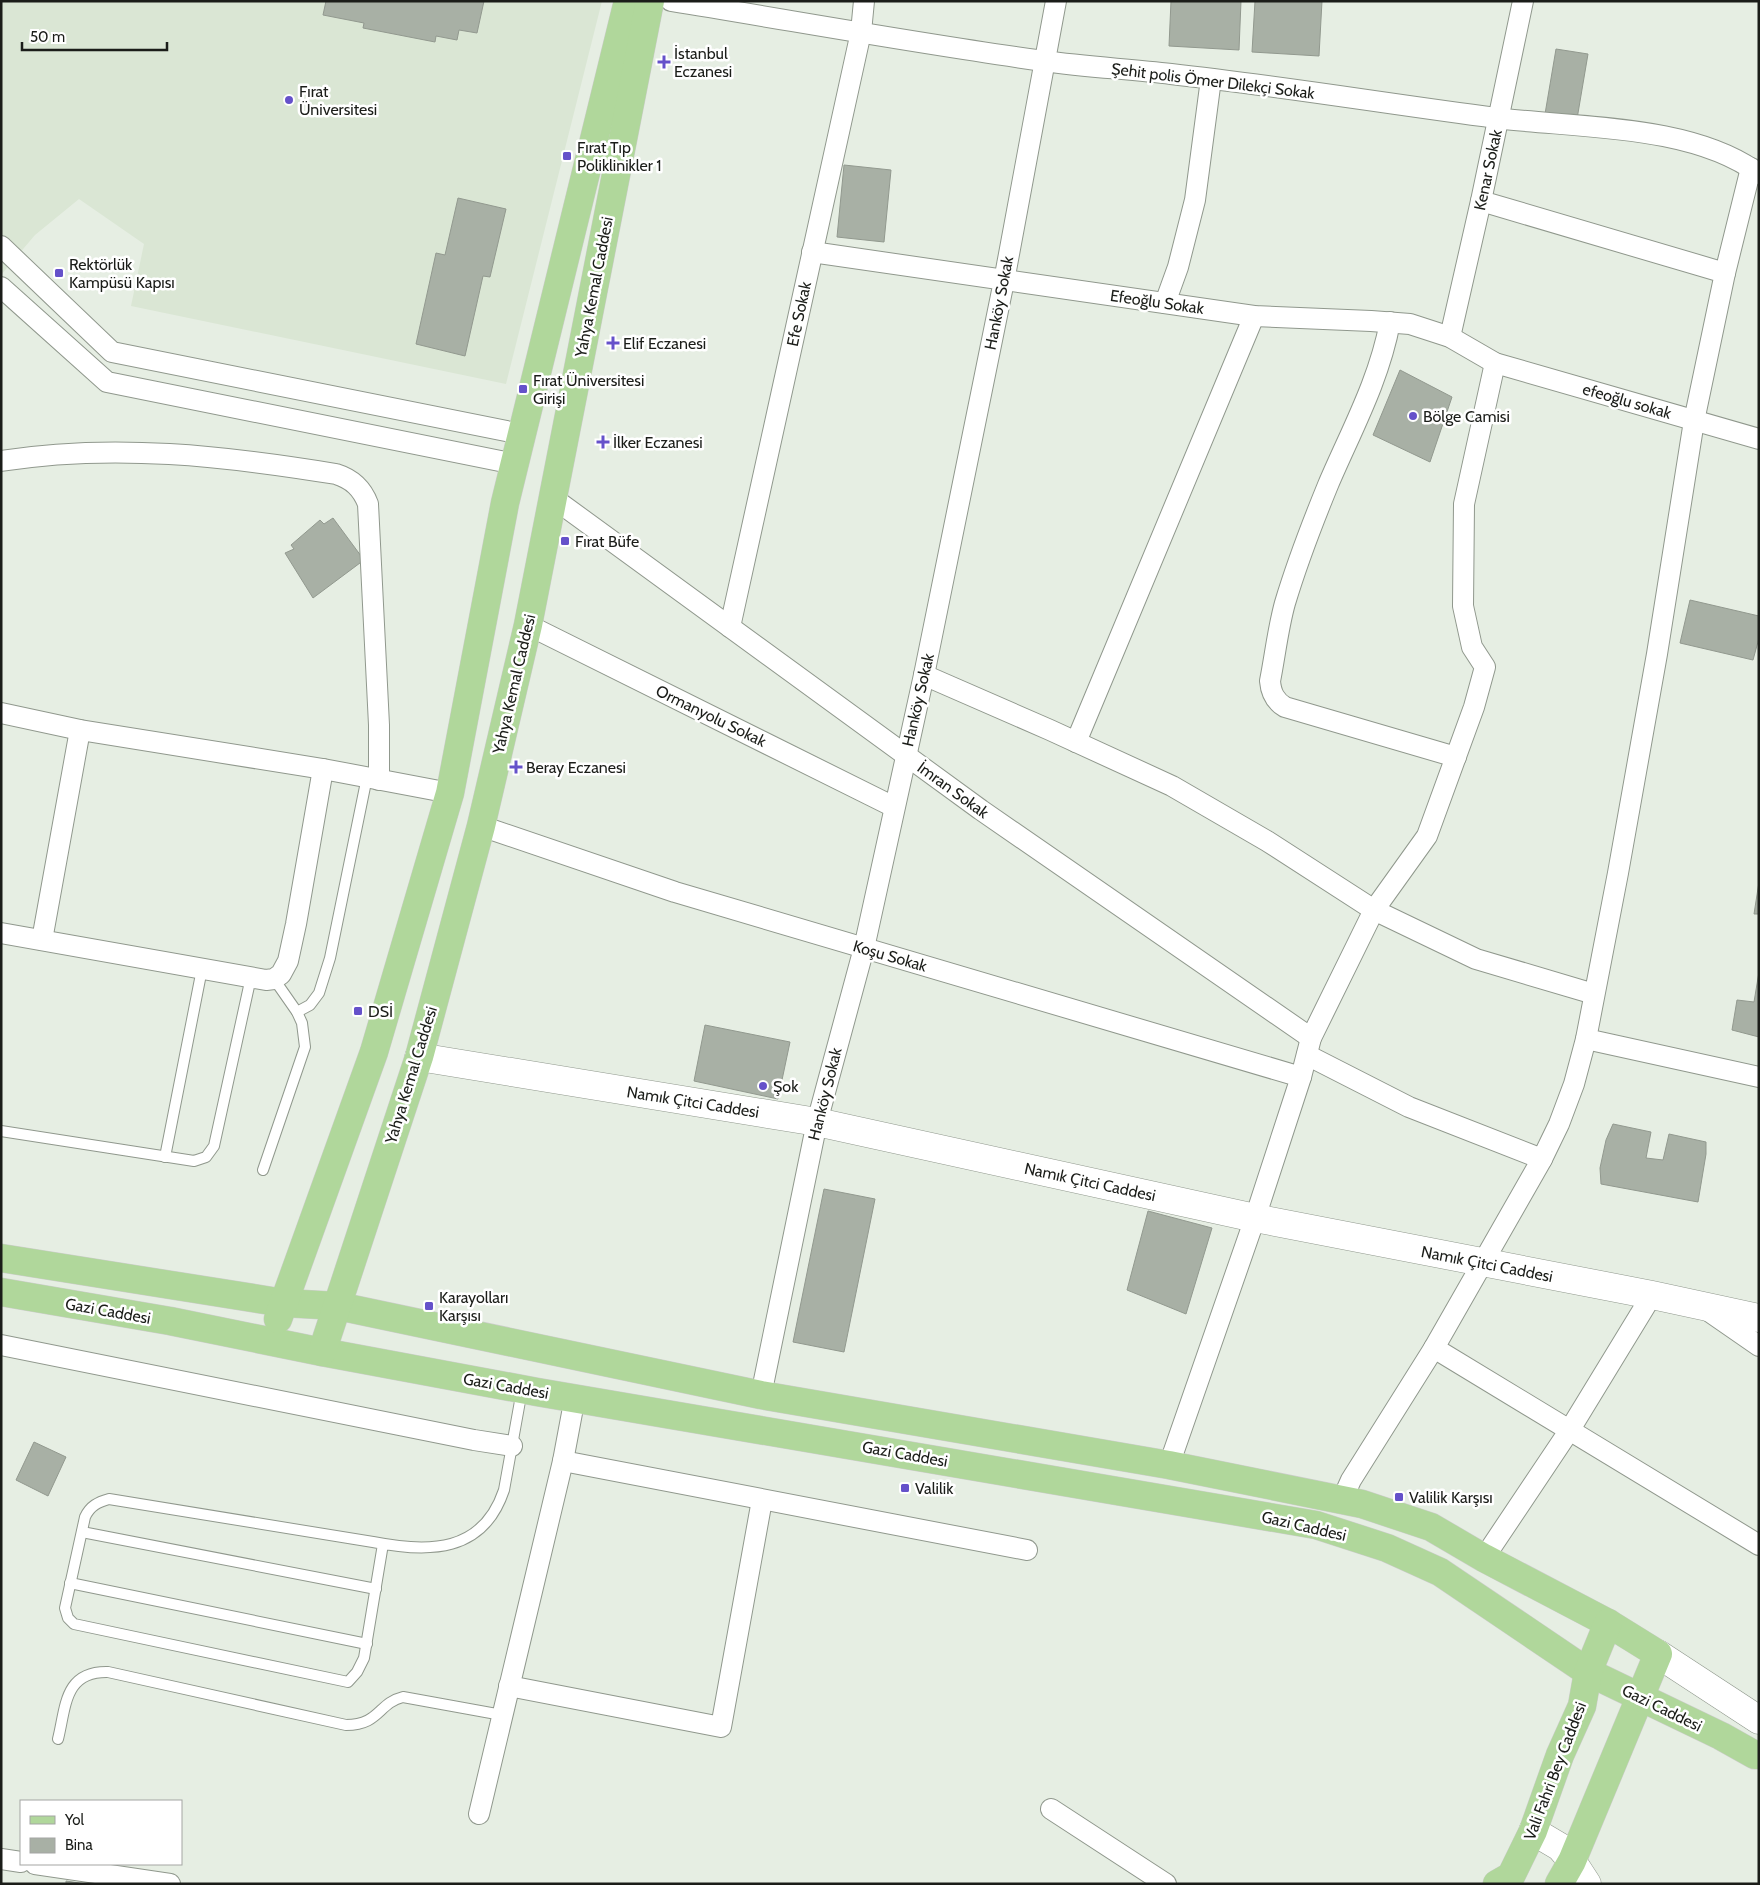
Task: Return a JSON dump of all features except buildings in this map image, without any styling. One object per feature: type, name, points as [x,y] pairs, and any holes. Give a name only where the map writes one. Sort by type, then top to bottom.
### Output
[{"type":"main road","name":"Yahya Kemal Caddesi","points":[[270,1340],[374,1052],[450,793],[505,503],[628,1]]},
{"type":"main road","name":"Yahya Kemal Caddesi","points":[[322,1352],[419,1057],[481,826],[528,625],[650,1]]},
{"type":"main road","name":"Gazi Caddesi","points":[[1,1258],[284,1303],[338,1306],[761,1395],[1169,1465],[1362,1504],[1431,1528],[1608,1623],[1658,1654]]},
{"type":"main road","name":"Gazi Caddesi","points":[[1,1292],[270,1340],[322,1352],[522,1389],[1316,1525],[1387,1548],[1440,1572],[1588,1672],[1759,1755]]},
{"type":"main road","name":"Vali Fahri Bey Caddesi","points":[[1510,1881],[1533,1830],[1560,1755],[1582,1706],[1588,1672],[1608,1623]]},
{"type":"main road","points":[[1566,1872],[1658,1654]]},
{"type":"street","name":"Şehit polis Ömer Dilekçi Sokak","points":[[671,1],[1046,62],[1211,79],[1499,118],[1649,133],[1686,140],[1719,152],[1755,171]]},
{"type":"street","name":"Efe Sokak","points":[[730,627],[861,32],[864,1]]},
{"type":"street","name":"Hanköy Sokak","points":[[761,1395],[817,1122],[864,948],[924,675],[1004,280],[1056,1]]},
{"type":"street","name":"Kenar Sokak","points":[[1450,337],[1523,1]]},
{"type":"street","points":[[1166,303],[1178,267],[1195,200],[1211,79]]},
{"type":"street","points":[[1342,1500],[1351,1480],[1434,1348],[1542,1159],[1559,1124],[1574,1084],[1586,1039],[1618,873],[1657,654],[1694,421],[1725,273],[1755,171]]},
{"type":"street","points":[[1481,201],[1725,273]]},
{"type":"street","points":[[1,246],[112,352],[522,434]]},
{"type":"street","name":"Efeoğlu Sokak","points":[[812,252],[1254,316],[1410,324],[1450,337],[1495,363]]},
{"type":"street","points":[[1,286],[107,382],[515,464]]},
{"type":"street","points":[[1076,742],[1254,316]]},
{"type":"street","points":[[1390,322],[1385,351],[1374,381],[1328,485],[1284,604],[1270,681],[1271,690],[1279,703],[1286,707],[1456,757]]},
{"type":"street","points":[[1169,1465],[1255,1218],[1310,1046],[1374,910],[1427,836],[1474,707],[1485,667],[1472,647],[1463,606],[1464,504],[1495,363]]},
{"type":"street","name":"efeoğlu sokak","points":[[1495,363],[1759,438]]},
{"type":"street","points":[[1,461],[89,453],[160,454],[278,464],[344,476],[356,484],[362,490],[368,504],[379,725],[373,778]]},
{"type":"street","name":"İmran Sokak","points":[[553,498],[905,755],[1310,1046],[1409,1107],[1542,1159]]},
{"type":"street","name":"Ormanyolu Sokak","points":[[528,625],[894,807]]},
{"type":"street","points":[[924,675],[1172,786],[1267,841],[1374,910],[1476,959],[1594,994]]},
{"type":"street","points":[[1,713],[80,730],[323,769],[450,793]]},
{"type":"street","points":[[42,940],[80,730]]},
{"type":"street","points":[[1,933],[266,980],[274,979],[281,974],[288,961],[323,769]]},
{"type":"street","name":"Koşu Sokak","points":[[481,826],[675,892],[1301,1077]]},
{"type":"street","points":[[1586,1039],[1759,1077]]},
{"type":"street","name":"Namık Çitci Caddesi","points":[[419,1057],[817,1122],[1255,1218],[1652,1295],[1759,1318]]},
{"type":"street","points":[[1484,1558],[1569,1431],[1652,1295]]},
{"type":"street","points":[[1702,1306],[1759,1346]]},
{"type":"street","points":[[1,1346],[512,1446]]},
{"type":"street","points":[[1434,1348],[1759,1545]]},
{"type":"street","points":[[479,1814],[575,1398]]},
{"type":"street","points":[[562,1461],[1027,1550]]},
{"type":"street","points":[[509,1686],[721,1727],[762,1500]]},
{"type":"street","name":"Gazi Caddesi","points":[[1658,1654],[1759,1720]]},
{"type":"street","points":[[1050,1809],[1166,1884]]},
{"type":"street","points":[[1533,1830],[1560,1847],[1566,1872],[1587,1884]]},
{"type":"street","points":[[1,1859],[20,1862]]},
{"type":"street","points":[[42,1865],[160,1883]]},
{"type":"lane","points":[[297,1012],[310,1005],[319,993],[330,958],[373,778]]},
{"type":"lane","points":[[165,1157],[202,969]]},
{"type":"lane","points":[[1,1131],[194,1161],[206,1157],[214,1146],[251,977]]},
{"type":"lane","points":[[263,1170],[305,1046],[302,1023],[297,1012],[274,979]]},
{"type":"lane","points":[[383,1544],[367,1644],[361,1665],[348,1682],[74,1624],[68,1618],[65,1608],[85,1517],[91,1507],[102,1500],[109,1499],[412,1548],[446,1547],[464,1540],[477,1532],[494,1514],[500,1502],[504,1490],[522,1389]]},
{"type":"lane","points":[[82,1532],[376,1589]]},
{"type":"lane","points":[[70,1583],[367,1644]]},
{"type":"lane","points":[[58,1740],[70,1689],[85,1676],[100,1672],[108,1672],[346,1725],[355,1725],[372,1719],[391,1701],[403,1697],[502,1715]]},
{"type":"shaded area","name":"Fırat Üniversitesi","points":[[1,1],[602,1],[506,384],[131,306],[144,244],[79,199],[35,235],[1,275]]},
{"type":"place","name":"İstanbul Eczanesi","points":[[664,62]]},
{"type":"place","name":"Fırat Üniversitesi","points":[[289,100]]},
{"type":"place","name":"Fırat Tıp Poliklinikler 1","points":[[567,156]]},
{"type":"place","name":"Rektörlük Kampüsü Kapısı","points":[[59,273]]},
{"type":"place","name":"Elif Eczanesi","points":[[613,343]]},
{"type":"place","name":"Fırat Üniversitesi Girişi","points":[[523,389]]},
{"type":"place","name":"Bölge Camisi","points":[[1413,416]]},
{"type":"place","name":"İlker Eczanesi","points":[[603,442]]},
{"type":"place","name":"Fırat Büfe","points":[[565,541]]},
{"type":"place","name":"Beray Eczanesi","points":[[516,767]]},
{"type":"place","name":"DSİ","points":[[358,1011]]},
{"type":"place","name":"Şok","points":[[763,1086]]},
{"type":"place","name":"Karayolları Karşısı","points":[[429,1306]]},
{"type":"place","name":"Valilik","points":[[905,1488]]},
{"type":"place","name":"Valilik Karşısı","points":[[1399,1497]]}]
